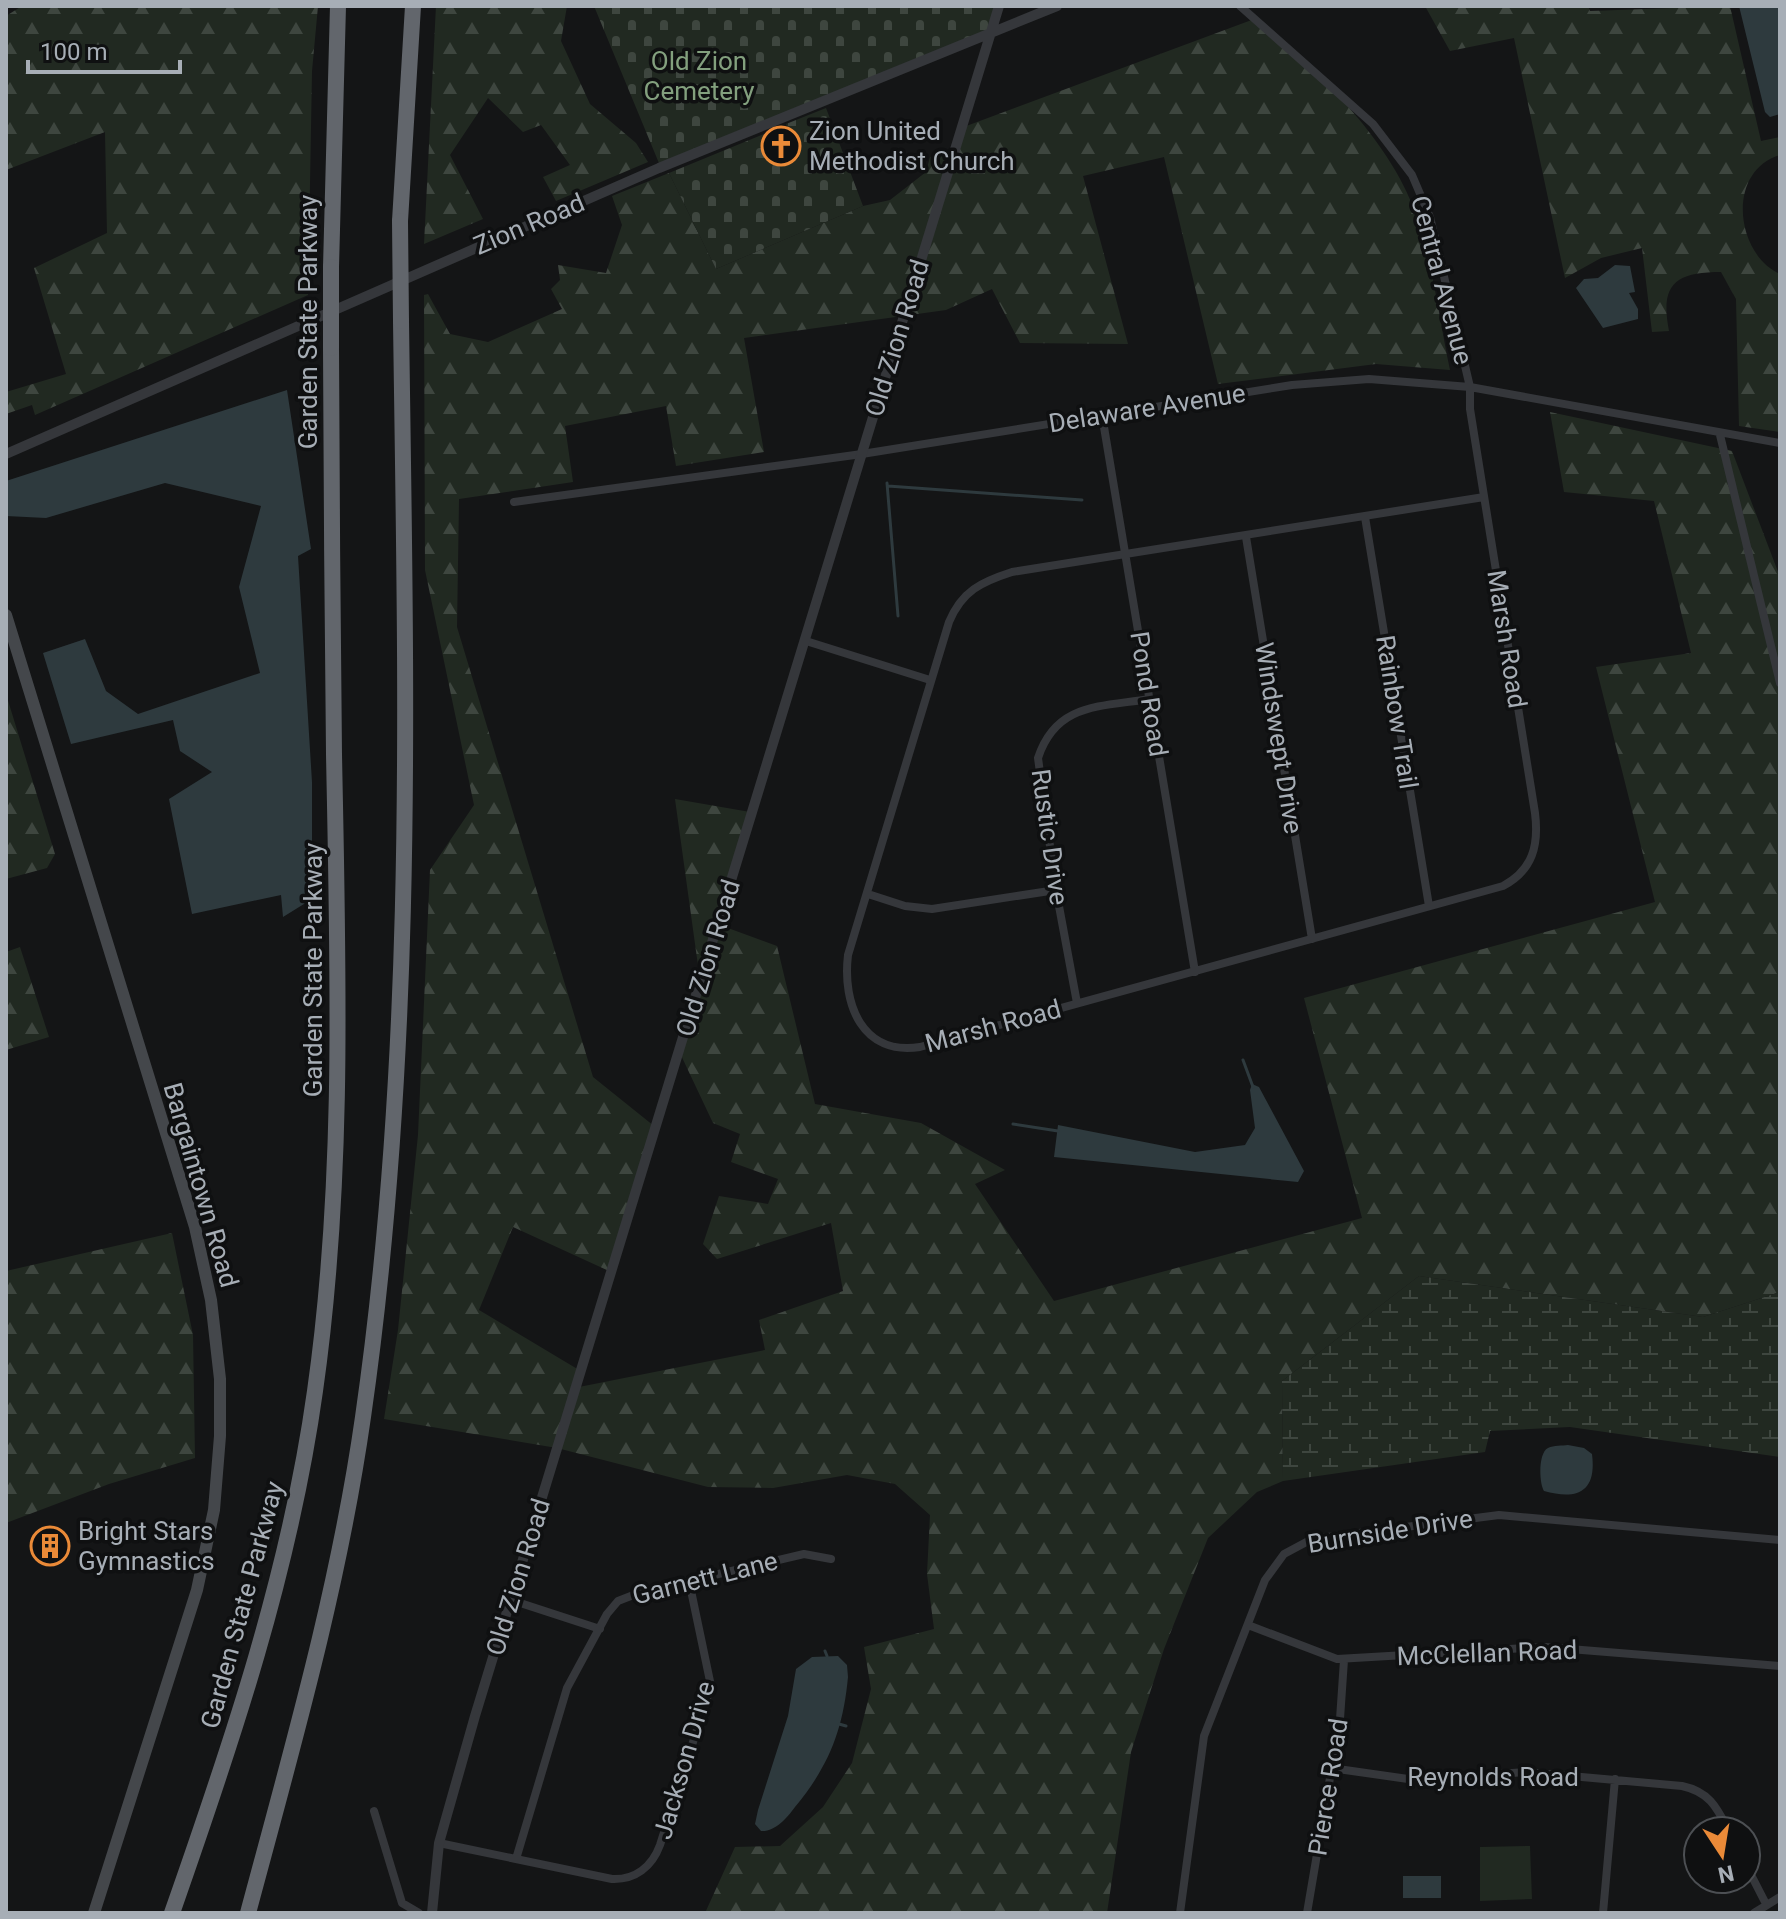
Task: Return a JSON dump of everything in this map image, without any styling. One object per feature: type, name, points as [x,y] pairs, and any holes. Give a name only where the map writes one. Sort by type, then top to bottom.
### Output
[{"type":"highway","name":"Garden State Parkway","points":[[172,1913],[233,1734],[285,1553],[302,1470],[321,1340],[333,1204],[338,1027],[331,267],[338,6]]},
{"type":"highway","points":[[248,1913],[325,1620],[344,1531],[363,1416],[386,1237],[397,1114],[406,877],[400,221],[413,6]]},
{"type":"main road","name":"Bargaintown Road","points":[[6,615],[195,1227],[211,1300],[220,1379],[219,1463],[204,1565],[94,1913]]},
{"type":"street","name":"Old Zion Road","points":[[432,1913],[439,1843],[511,1600],[999,6]]},
{"type":"street","name":"Zion Road","points":[[6,454],[645,174],[1057,6]]},
{"type":"street","name":"Central Avenue","points":[[1240,6],[1373,124],[1412,175],[1430,217],[1470,387]]},
{"type":"street","name":"Delaware Avenue","points":[[514,502],[862,454],[1328,381],[1406,380],[1470,387],[1720,435],[1780,443]]},
{"type":"street","name":"Marsh Road","points":[[1470,387],[1537,837],[1530,862],[1515,880],[920,1047],[894,1049],[880,1044],[863,1029],[847,974],[851,944],[930,680],[957,602],[979,583],[1012,572],[1484,497]]},
{"type":"street","name":"Pond Road","points":[[1102,415],[1195,972]]},
{"type":"street","points":[[1720,435],[1780,683]]},
{"type":"street","name":"Rainbow Trail","points":[[1365,517],[1429,906]]},
{"type":"street","name":"Windswept Drive","points":[[1246,537],[1312,939]]},
{"type":"street","points":[[806,641],[930,680]]},
{"type":"street","name":"Rustic Drive","points":[[1077,1003],[1056,890],[1038,758],[1044,739],[1067,716],[1149,699]]},
{"type":"street","points":[[868,894],[905,906],[932,909],[1056,890]]},
{"type":"street","name":"Burnside Drive","points":[[1180,1913],[1204,1736],[1277,1562],[1295,1546],[1320,1537],[1505,1515],[1780,1540]]},
{"type":"street","name":"Garnett Lane","points":[[516,1859],[562,1700],[607,1614],[624,1598],[689,1581],[804,1554],[831,1559]]},
{"type":"street","name":"Jackson Drive","points":[[439,1843],[616,1880],[636,1874],[654,1859],[711,1686],[689,1581]]},
{"type":"street","points":[[511,1600],[600,1629]]},
{"type":"street","name":"McClellan Road","points":[[1248,1625],[1344,1660],[1545,1647],[1780,1666]]},
{"type":"street","name":"Pierce Road","points":[[1307,1913],[1340,1719],[1344,1660]]},
{"type":"street","name":"Reynolds Road","points":[[1331,1768],[1415,1780],[1526,1772],[1615,1779],[1699,1790],[1711,1798],[1720,1815]]},
{"type":"street","points":[[1603,1913],[1615,1779]]},
{"type":"street","points":[[374,1811],[402,1903],[419,1913]]},
{"type":"street","points":[[1761,1895],[1766,1904]]},
{"type":"street","points":[[1754,1913],[1780,1897]]},
{"type":"green space","points":[[22,6],[318,6],[312,71],[308,295],[35,415],[32,405],[6,414],[6,392],[66,374],[34,268],[107,233],[105,132],[6,170],[6,16]]},
{"type":"green space","points":[[436,6],[567,6],[561,41],[590,104],[636,143],[648,162],[556,201],[543,177],[570,165],[541,125],[523,132],[488,98],[450,155],[483,219],[424,244]]},
{"type":"green space","name":"Old Zion Cemetery","points":[[594,6],[997,6],[991,33],[661,168]]},
{"type":"green space","points":[[1425,6],[1588,6],[1590,11],[1730,6],[1761,141],[1780,137],[1780,155],[1763,164],[1751,178],[1744,194],[1743,213],[1753,249],[1765,264],[1780,274],[1780,432],[1739,426],[1736,299],[1721,272],[1692,275],[1674,284],[1667,302],[1669,331],[1652,332],[1642,248],[1601,258],[1565,278],[1514,38],[1450,51]]},
{"type":"green space","points":[[1257,18],[1353,112],[1394,167],[1409,197],[1425,244],[1450,370],[1376,364],[1218,384],[1164,157],[1083,176],[1128,344],[1020,343],[992,289],[946,310],[744,338],[764,452],[676,466],[666,406],[565,426],[573,482],[459,499],[457,627],[593,1077],[654,1126],[609,1271],[513,1227],[479,1310],[579,1370],[574,1388],[765,1350],[759,1320],[843,1291],[831,1223],[717,1259],[703,1244],[719,1196],[768,1204],[778,1179],[731,1162],[740,1134],[713,1123],[679,1051],[700,980],[675,799],[750,812],[717,924],[777,946],[815,1104],[921,1123],[1005,1170],[975,1184],[1054,1301],[1362,1218],[1304,998],[1655,902],[1596,667],[1691,653],[1654,501],[1564,492],[1550,412],[1732,451],[1780,577],[1780,1292],[1703,1317],[1419,1276],[1282,1381],[1283,1481],[1257,1492],[1208,1538],[1164,1649],[1131,1752],[1107,1913],[705,1913],[735,1847],[780,1846],[823,1807],[852,1763],[871,1689],[864,1647],[934,1629],[927,1574],[930,1515],[895,1484],[847,1475],[773,1488],[708,1487],[557,1448],[384,1419],[398,1330],[418,1135],[430,870],[474,805],[425,570],[424,295],[428,294],[450,334],[488,342],[562,309],[551,289],[560,280],[558,265],[606,273],[622,225],[612,196],[669,173],[716,269],[863,206],[890,200],[926,172],[930,157],[953,150],[961,128]]},
{"type":"green space","points":[[826,108],[863,206],[716,269],[669,173],[764,134],[776,157],[786,153],[790,161],[799,158],[786,124]]},
{"type":"green space","points":[[6,694],[55,854],[47,868],[6,879]]},
{"type":"green space","points":[[20,947],[49,1037],[6,1050],[6,952]]},
{"type":"green space","points":[[172,1233],[193,1335],[195,1458],[109,1484],[6,1523],[6,1271]]},
{"type":"green space","points":[[1419,1276],[1703,1317],[1780,1292],[1780,1457],[1570,1427],[1490,1431],[1485,1452],[1283,1481],[1282,1381]]},
{"type":"green space","points":[[1530,1846],[1532,1899],[1480,1901],[1480,1847]]},
{"type":"shaded area","points":[[1739,6],[1780,6],[1780,114],[1770,117],[1765,112]]},
{"type":"shaded area","points":[[1615,265],[1630,266],[1635,292],[1629,293],[1638,309],[1638,319],[1603,328],[1576,288],[1584,279],[1598,278]]},
{"type":"shaded area","points":[[287,390],[311,549],[298,556],[312,782],[312,899],[283,917],[281,895],[192,914],[169,799],[212,772],[180,751],[173,720],[71,744],[43,653],[85,639],[106,691],[138,714],[260,673],[239,587],[261,506],[165,483],[46,518],[6,516],[6,481]]},
{"type":"shaded area","points":[[1252,1084],[1259,1087],[1304,1171],[1298,1182],[1054,1157],[1058,1125],[1195,1152],[1245,1145],[1255,1128],[1250,1090]]},
{"type":"shaded area","points":[[1568,1445],[1584,1448],[1592,1454],[1591,1478],[1575,1494],[1544,1491],[1540,1468],[1542,1456],[1548,1448]]},
{"type":"shaded area","points":[[838,1656],[847,1665],[848,1677],[838,1731],[825,1762],[788,1816],[776,1827],[761,1831],[755,1824],[758,1810],[788,1716],[796,1669],[812,1657]]},
{"type":"shaded area","points":[[1403,1876],[1441,1876],[1441,1898],[1403,1898]]},
{"type":"waterway","points":[[887,483],[898,616]]},
{"type":"waterway","points":[[888,486],[1082,500]]},
{"type":"waterway","points":[[1243,1060],[1253,1087]]},
{"type":"waterway","points":[[1013,1124],[1058,1131]]},
{"type":"waterway","points":[[825,1651],[827,1656]]},
{"type":"waterway","points":[[839,1724],[846,1726]]},
{"type":"place","name":"Zion United Methodist Church","points":[[781,146]]},
{"type":"place","name":"Bright Stars Gymnastics","points":[[50,1546]]}]
